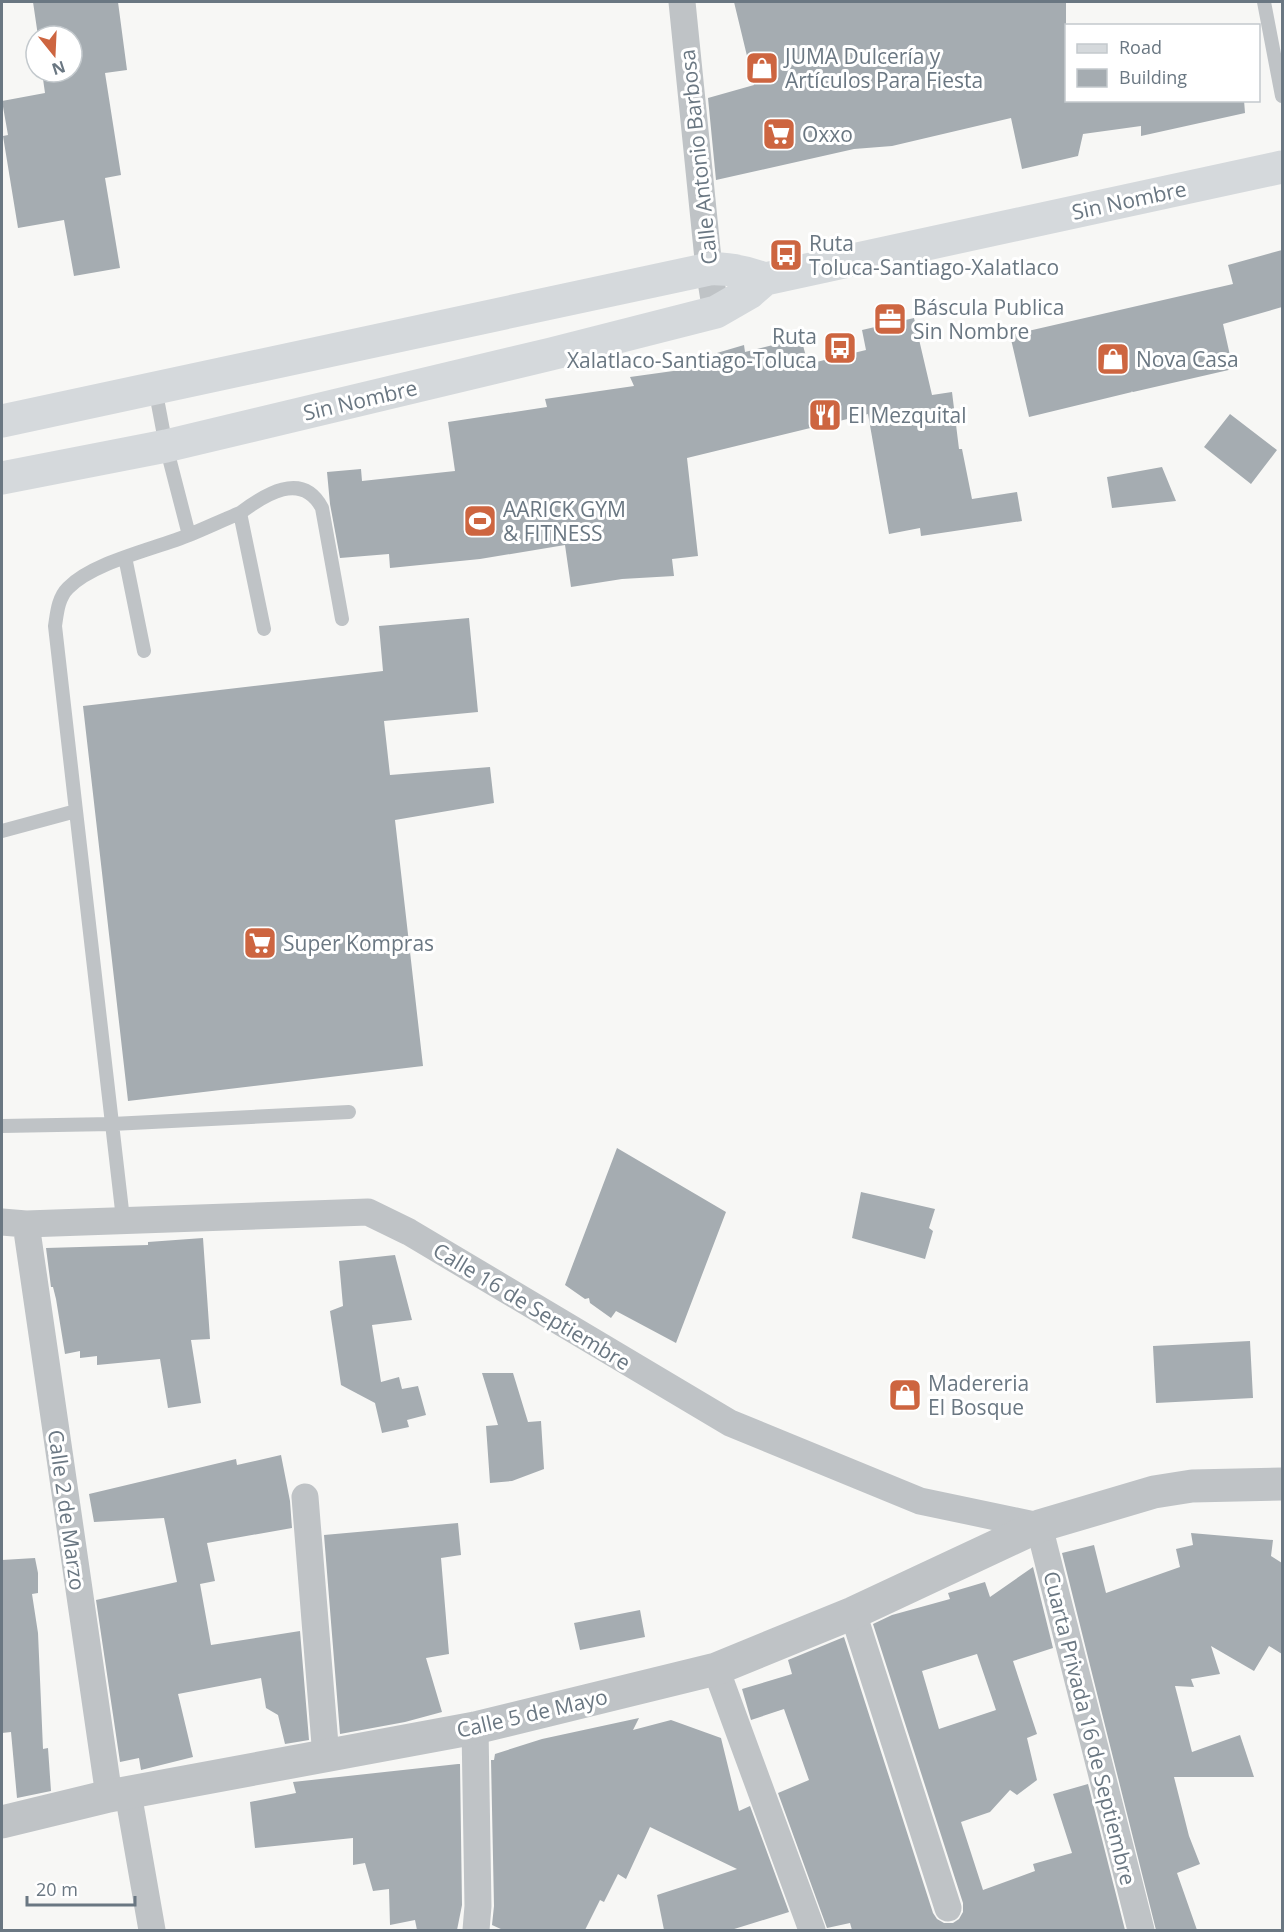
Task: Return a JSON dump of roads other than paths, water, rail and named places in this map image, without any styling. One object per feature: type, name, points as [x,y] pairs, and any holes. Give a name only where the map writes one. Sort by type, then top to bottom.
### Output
[{"type":"main road","name":"Sin Nombre","points":[[2,478],[166,446],[716,312],[749,293],[765,279],[1282,167]]},
{"type":"main road","points":[[2,421],[709,269],[724,268],[743,271],[765,279]]},
{"type":"street","name":"Calle Antonio Barbosa","points":[[682,2],[709,269],[716,312]]},
{"type":"street","name":"Calle 16 de Septiembre","points":[[14,1223],[368,1212],[409,1232],[730,1423],[920,1501],[1039,1526]]},
{"type":"street","name":"Calle 2 de Marzo","points":[[14,1223],[118,1795],[152,1930]]},
{"type":"street","name":"Calle 5 de Mayo","points":[[2,1822],[118,1795],[475,1728],[716,1669],[853,1613],[1039,1526],[1154,1492],[1192,1486],[1282,1484]]},
{"type":"street","points":[[305,1497],[326,1757]]},
{"type":"street","name":"Cuarta Privada 16 de Septiembre","points":[[1039,1526],[1141,1930]]},
{"type":"street","points":[[853,1613],[948,1908]]},
{"type":"street","points":[[716,1669],[812,1930]]},
{"type":"street","points":[[475,1728],[478,1906],[476,1930]]},
{"type":"lane","points":[[1264,2],[1282,96]]},
{"type":"lane","points":[[155,388],[166,446],[189,535]]},
{"type":"lane","points":[[123,1219],[55,627],[58,606],[66,590],[81,577],[125,557],[189,535],[240,513],[262,497],[289,488],[307,490],[317,499],[322,508],[342,619]]},
{"type":"lane","points":[[240,513],[264,629]]},
{"type":"lane","points":[[125,557],[144,651]]},
{"type":"lane","points":[[2,831],[76,811]]},
{"type":"lane","points":[[2,1126],[112,1124],[349,1112]]},
{"type":"place","name":"JUMA Dulcería y Artículos Para Fiesta","points":[[762,68]]},
{"type":"place","name":"Oxxo","points":[[779,134]]},
{"type":"place","name":"Ruta Toluca-Santiago-Xalatlaco","points":[[786,255]]},
{"type":"place","name":"Báscula Publica Sin Nombre","points":[[890,319]]},
{"type":"place","name":"Ruta Xalatlaco-Santiago-Toluca","points":[[840,348]]},
{"type":"place","name":"Nova Casa","points":[[1113,359]]},
{"type":"place","name":"El Mezquital","points":[[825,415]]},
{"type":"place","name":"AARICK GYM & FITNESS","points":[[480,521]]},
{"type":"place","name":"Super Kompras","points":[[260,943]]},
{"type":"place","name":"Madereria El Bosque","points":[[905,1395]]}]
